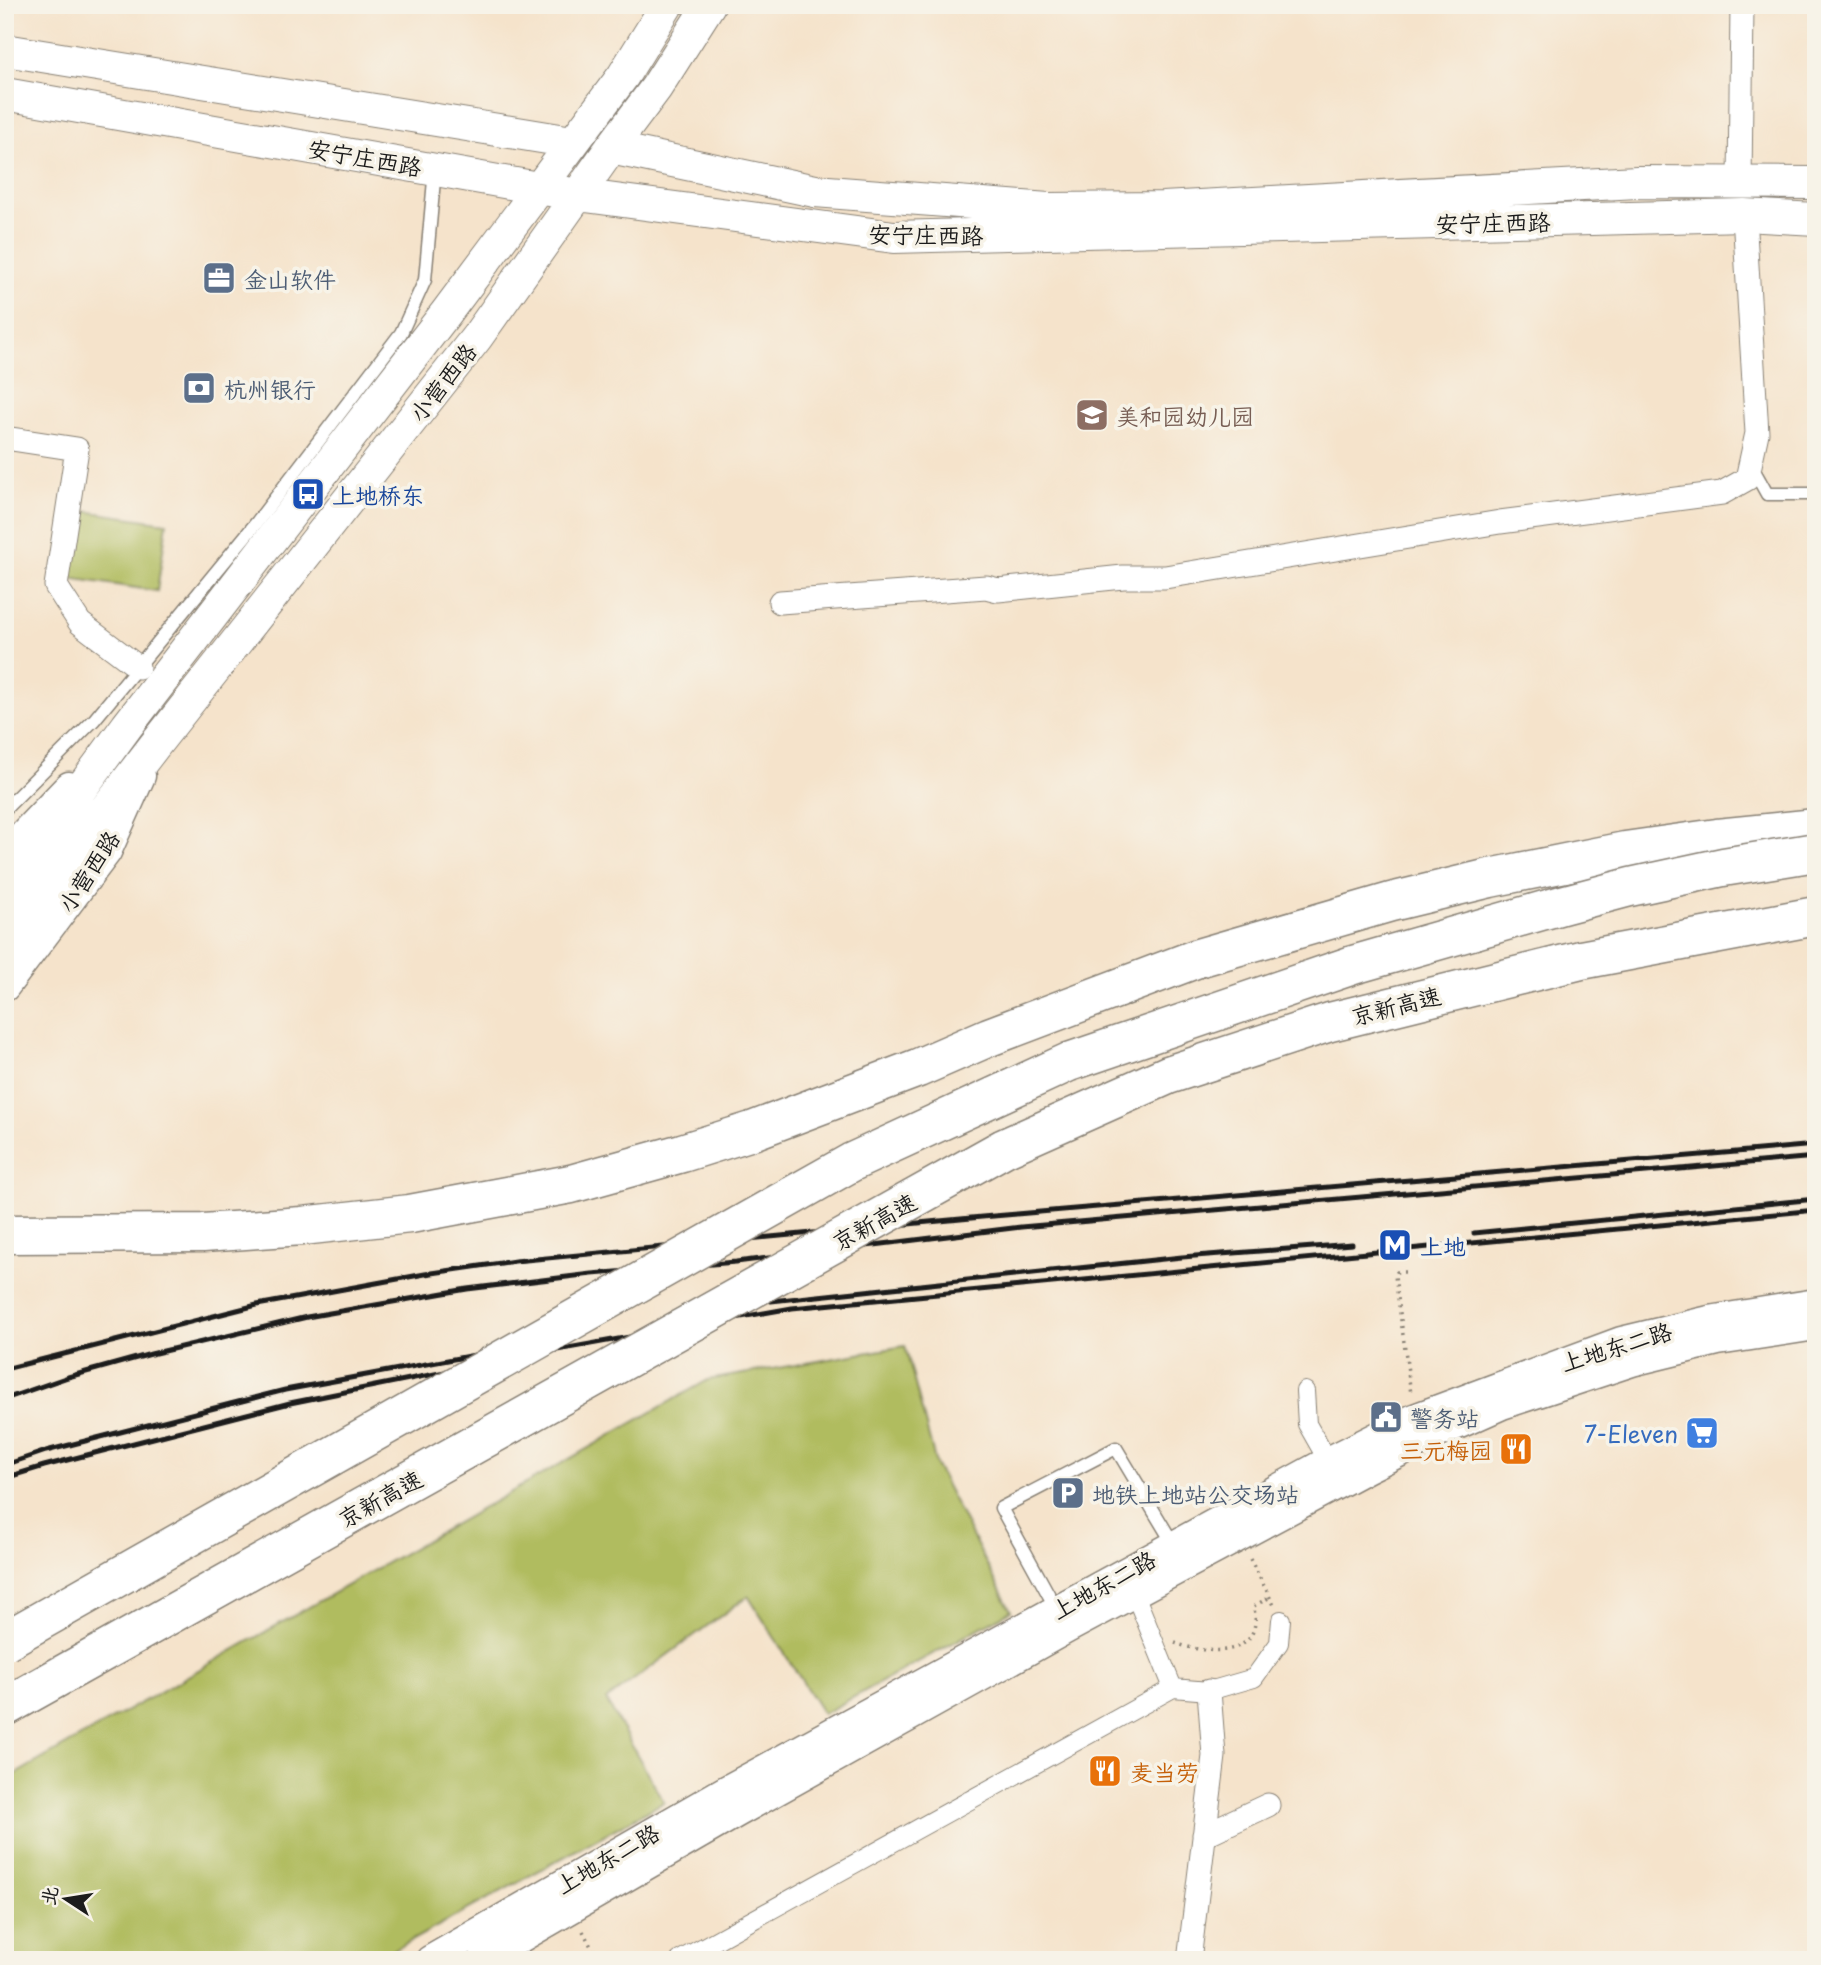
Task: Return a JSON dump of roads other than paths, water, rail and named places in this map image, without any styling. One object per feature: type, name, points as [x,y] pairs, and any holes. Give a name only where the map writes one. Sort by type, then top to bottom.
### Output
[{"type":"highway","points":[[5,1234],[191,1234],[290,1228],[410,1214],[571,1184],[764,1127],[918,1068],[989,1037],[1043,1019],[1198,958],[1391,902],[1490,878],[1625,851],[1816,828]]},
{"type":"highway","name":"京新高速","points":[[5,1641],[852,1162],[1069,1062],[1353,965],[1549,909],[1630,887],[1723,867],[1816,852]]},
{"type":"highway","name":"京新高速","points":[[5,1707],[1004,1148],[1168,1075],[1330,1022],[1502,979],[1581,960],[1816,916]]},
{"type":"main road","name":"小营西路","points":[[5,892],[267,529],[446,313],[623,76],[667,5]]},
{"type":"main road","name":"小营西路","points":[[5,940],[477,337],[656,88],[709,5]]},
{"type":"main road","name":"安宁庄西路","points":[[5,50],[572,142]]},
{"type":"main road","name":"安宁庄西路","points":[[5,94],[578,195],[894,237],[1744,215],[1816,219]]},
{"type":"main road","points":[[611,148],[815,191],[1048,209],[1163,208],[1637,182],[1816,183]]},
{"type":"street","points":[[1741,183],[1742,5]]},
{"type":"street","points":[[572,142],[611,148]]},
{"type":"street","points":[[780,602],[986,587],[998,590],[1123,577],[1165,577],[1500,522],[1721,493],[1747,479],[1756,433],[1744,215]]},
{"type":"street","points":[[5,438],[78,449],[56,586],[80,623],[138,667]]},
{"type":"street","name":"小营西路","points":[[5,857],[24,833],[127,726]]},
{"type":"street","name":"小营西路","points":[[5,987],[107,852],[155,745]]},
{"type":"street","name":"上地东二路","points":[[430,1960],[726,1790],[1062,1619],[1180,1555],[1328,1461],[1415,1418],[1620,1342],[1709,1320],[1816,1303]]},
{"type":"street","name":"上地东二路","points":[[483,1960],[1062,1619],[1134,1592],[1180,1555],[1238,1537],[1368,1468],[1502,1405],[1561,1384],[1684,1348],[1816,1326]]},
{"type":"street","points":[[1305,1391],[1307,1424],[1328,1461]]},
{"type":"street","points":[[1134,1592],[1173,1688]]},
{"type":"street","points":[[680,1960],[1173,1688],[1209,1691],[1254,1678],[1279,1643],[1281,1620]]},
{"type":"street","points":[[1189,1960],[1214,1756],[1209,1691]]},
{"type":"street","points":[[1204,1835],[1268,1805]]},
{"type":"lane","points":[[5,809],[94,720],[138,667],[267,529],[401,333],[425,280],[435,169]]},
{"type":"lane","points":[[1750,464],[1767,494],[1816,494]]},
{"type":"lane","points":[[1062,1619],[1001,1508],[1116,1448],[1180,1555]]},
{"type":"railway","points":[[5,1369],[257,1305],[425,1274],[515,1261],[982,1217],[1816,1145]]},
{"type":"railway","points":[[5,1399],[68,1377],[151,1354],[307,1317],[467,1289],[592,1274],[736,1262],[1021,1227],[1816,1157]]},
{"type":"railway","points":[[1474,1233],[1816,1199]]},
{"type":"railway","points":[[5,1478],[290,1403],[529,1355],[792,1308],[1816,1210]]},
{"type":"railway","points":[[771,1301],[1182,1257],[1352,1244]]},
{"type":"railway","points":[[5,1465],[46,1451],[285,1390],[475,1355]]},
{"type":"place","name":"金山软件","points":[[219,278]]},
{"type":"place","name":"杭州银行","points":[[199,388]]},
{"type":"place","name":"美和园幼儿园","points":[[1092,415]]},
{"type":"place","name":"上地桥东","points":[[308,494]]},
{"type":"place","name":"上地","points":[[1395,1245]]},
{"type":"place","name":"警务站","points":[[1386,1417]]},
{"type":"place","name":"7-Eleven","points":[[1702,1433]]},
{"type":"place","name":"三元梅园","points":[[1516,1449]]},
{"type":"place","name":"地铁上地站公交场站","points":[[1068,1493]]},
{"type":"place","name":"麦当劳","points":[[1105,1771]]}]
